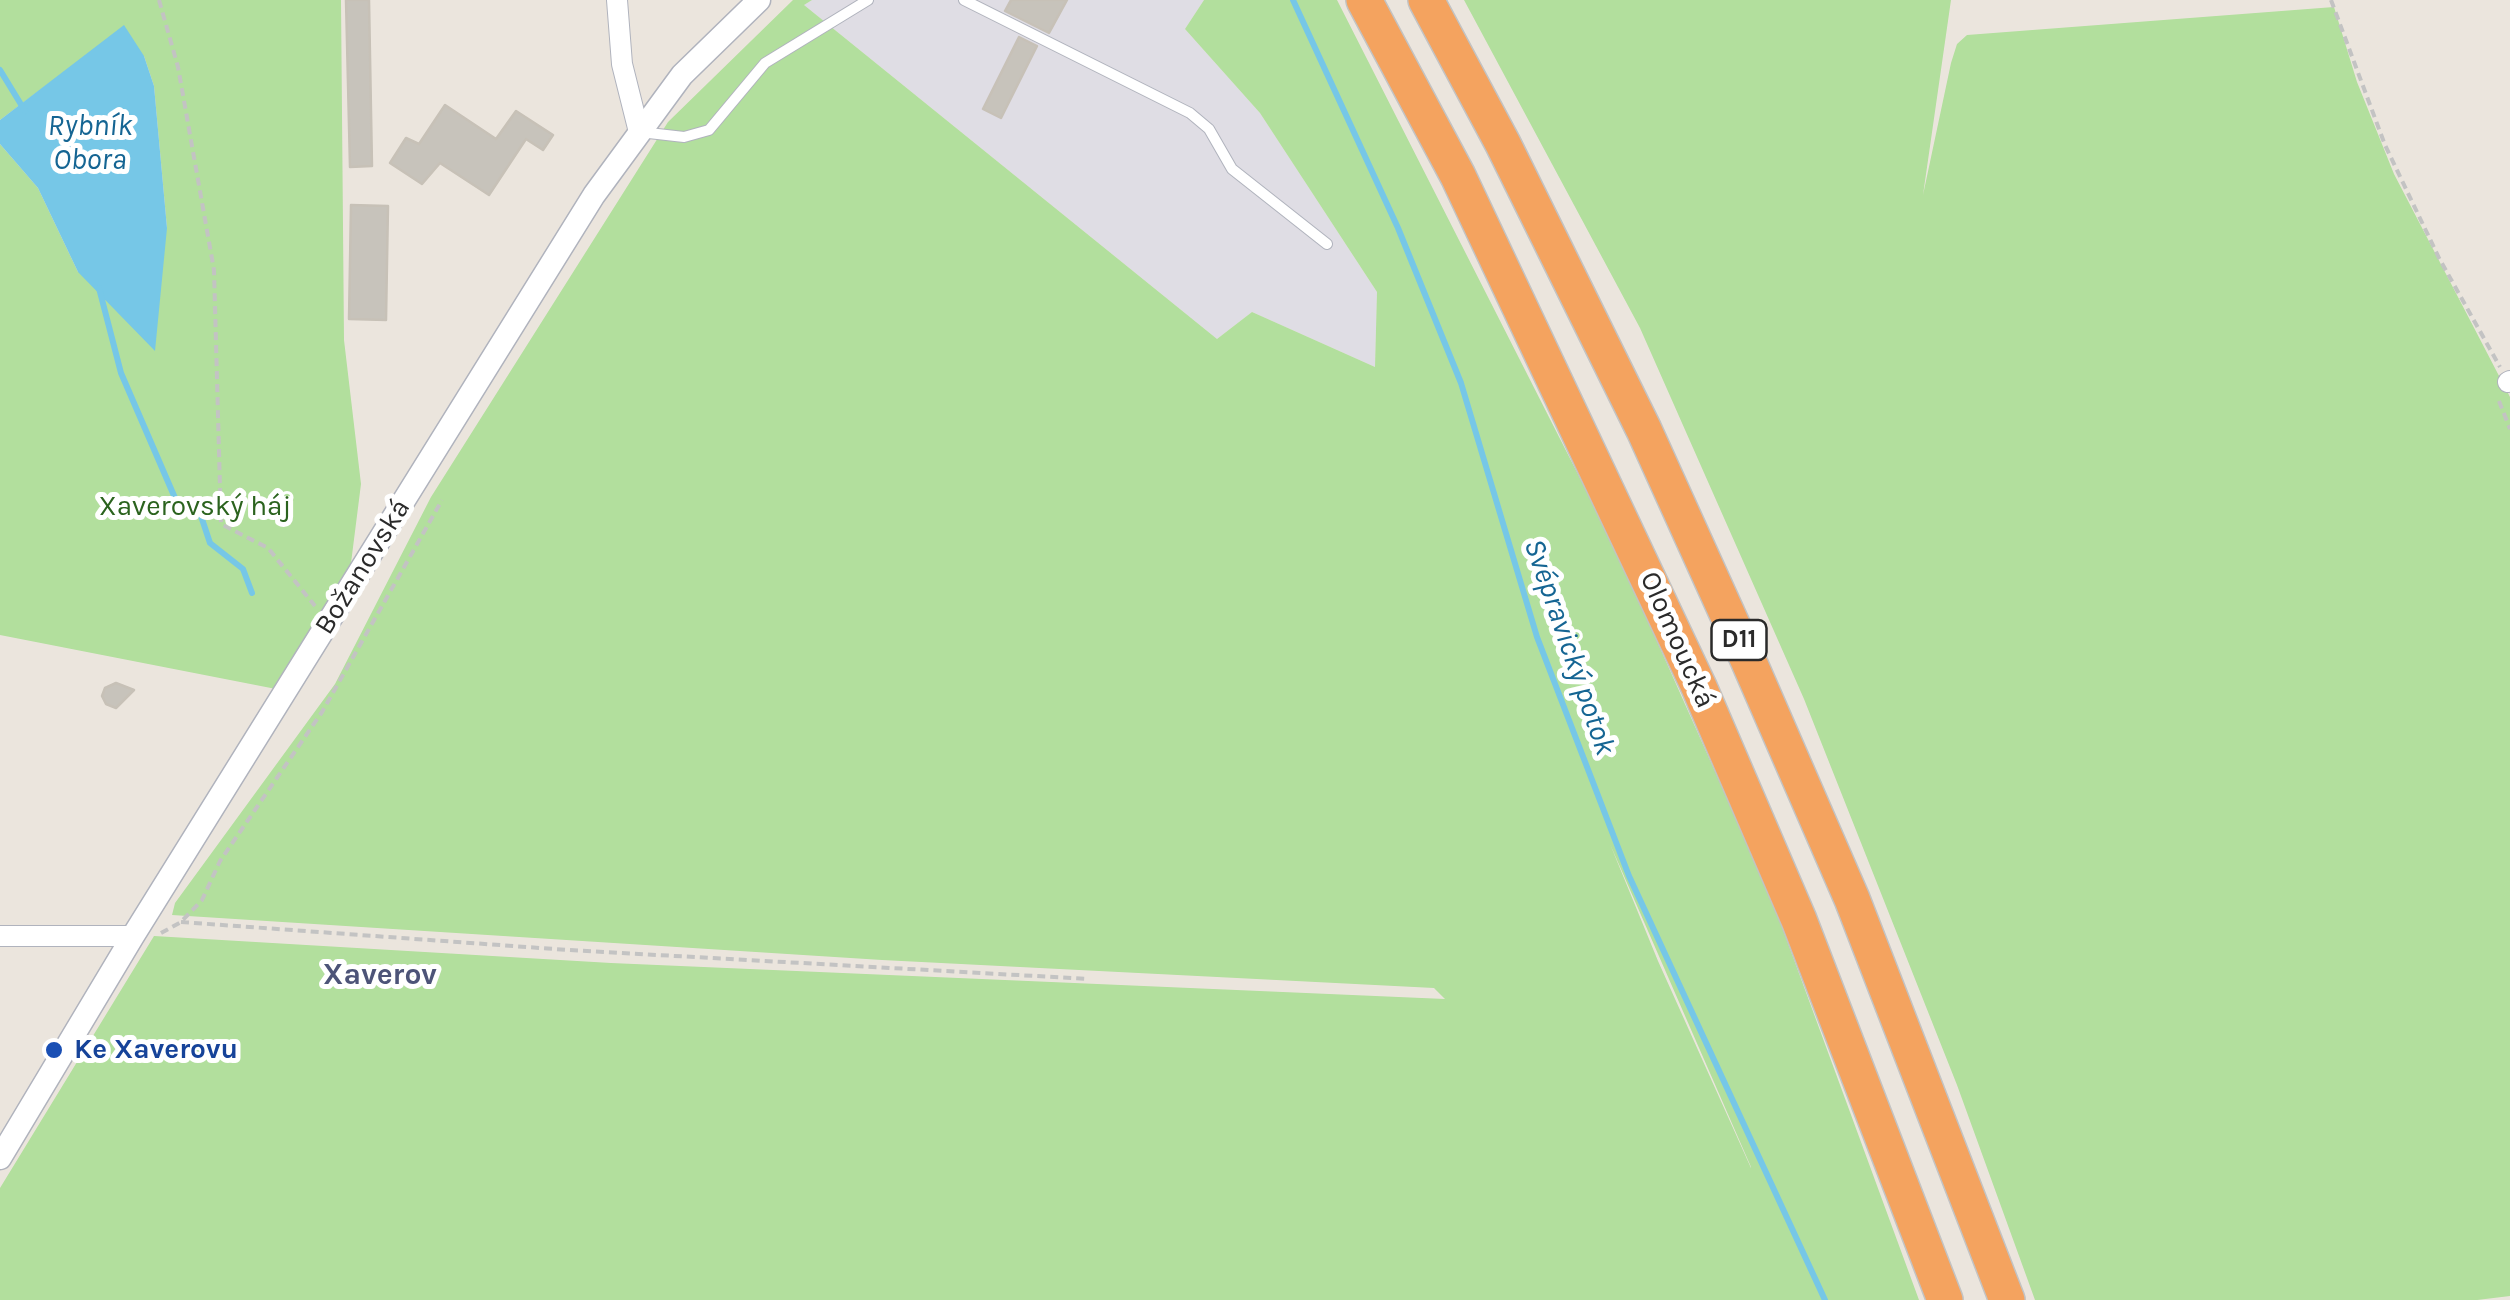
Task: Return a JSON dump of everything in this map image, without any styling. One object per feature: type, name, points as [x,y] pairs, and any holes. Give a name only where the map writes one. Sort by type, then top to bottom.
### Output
[{"type":"highway","name":"Olomoucká","points":[[1364,0],[1466,194],[1699,688],[1799,920],[1945,1299]]},
{"type":"highway","name":"Olomoucká","points":[[1426,0],[1503,144],[1644,430],[1741,644],[1852,900],[2007,1300]]},
{"type":"street","points":[[617,0],[622,64],[639,132]]},
{"type":"street","name":"Božanovská","points":[[0,1158],[133,936],[594,194],[682,75],[759,0]]},
{"type":"street","points":[[0,936],[133,936]]},
{"type":"lane","points":[[639,132],[684,137],[709,130],[765,63],[868,0]]},
{"type":"lane","points":[[964,0],[1190,113],[1209,129],[1232,169],[1328,244]]},
{"type":"path","points":[[159,0],[178,67],[214,270],[222,524],[268,548],[329,621]]},
{"type":"path","points":[[2331,0],[2386,145],[2439,258],[2509,381],[2497,396],[2510,429]]},
{"type":"path","points":[[133,936],[162,932],[180,922],[202,900],[220,861],[322,712],[442,500]]},
{"type":"path","points":[[180,922],[568,950],[1089,979]]},
{"type":"shaded area","points":[[812,0],[1204,0],[1185,29],[1260,113],[1377,292],[1375,367],[1252,312],[1217,339],[804,5]]},
{"type":"green space","name":"Xaverovský háj","points":[[0,0],[341,0],[344,340],[361,484],[350,571],[276,689],[0,635],[0,144],[38,188],[78,272],[167,228],[154,86],[144,56],[52,81],[0,120]]},
{"type":"green space","points":[[793,0],[812,0],[804,5],[1217,339],[1252,312],[1375,367],[1377,292],[1260,113],[1185,29],[1204,0],[1337,0],[1615,547],[1771,897],[1919,1300],[0,1300],[0,1188],[154,936],[611,963],[1445,999],[1434,988],[882,960],[172,915],[175,903],[335,684],[431,497],[668,122]],"holes":[[[1610,844],[1751,1168],[1658,961]]]},
{"type":"green space","points":[[1464,0],[1951,0],[1923,195],[1951,63],[1957,44],[1967,35],[2334,7],[2357,82],[2394,174],[2510,397],[2510,1296],[2477,1300],[2035,1300],[1957,1085],[1804,699],[1640,328]]},
{"type":"water","name":"Rybník Obora","points":[[124,25],[144,56],[154,86],[167,228],[155,351],[78,272],[38,188],[0,144],[0,120]]},
{"type":"building","points":[[346,0],[369,0],[372,166],[350,167]]},
{"type":"building","points":[[1011,0],[1067,0],[1049,33],[1005,11]]},
{"type":"building","points":[[1019,37],[1037,46],[1001,118],[983,109]]},
{"type":"building","points":[[445,105],[496,139],[516,111],[553,135],[543,150],[526,139],[489,195],[440,163],[422,184],[390,163],[406,138],[419,144]]},
{"type":"building","points":[[351,205],[388,206],[386,320],[349,319]]},
{"type":"building","points":[[116,683],[134,690],[116,708],[106,704],[102,696],[105,688]]},
{"type":"waterway","name":"Svépravický potok","points":[[1293,0],[1398,228],[1461,383],[1537,637],[1629,876],[1825,1300]]},
{"type":"waterway","points":[[0,70],[25,111]]},
{"type":"waterway","points":[[99,288],[121,373],[175,498],[200,513],[210,543],[243,569],[252,593]]},
{"type":"place","name":"Ke Xaverovu","points":[[54,1050]]},
{"type":"district","name":"Xaverov","points":[[380,975]]}]
